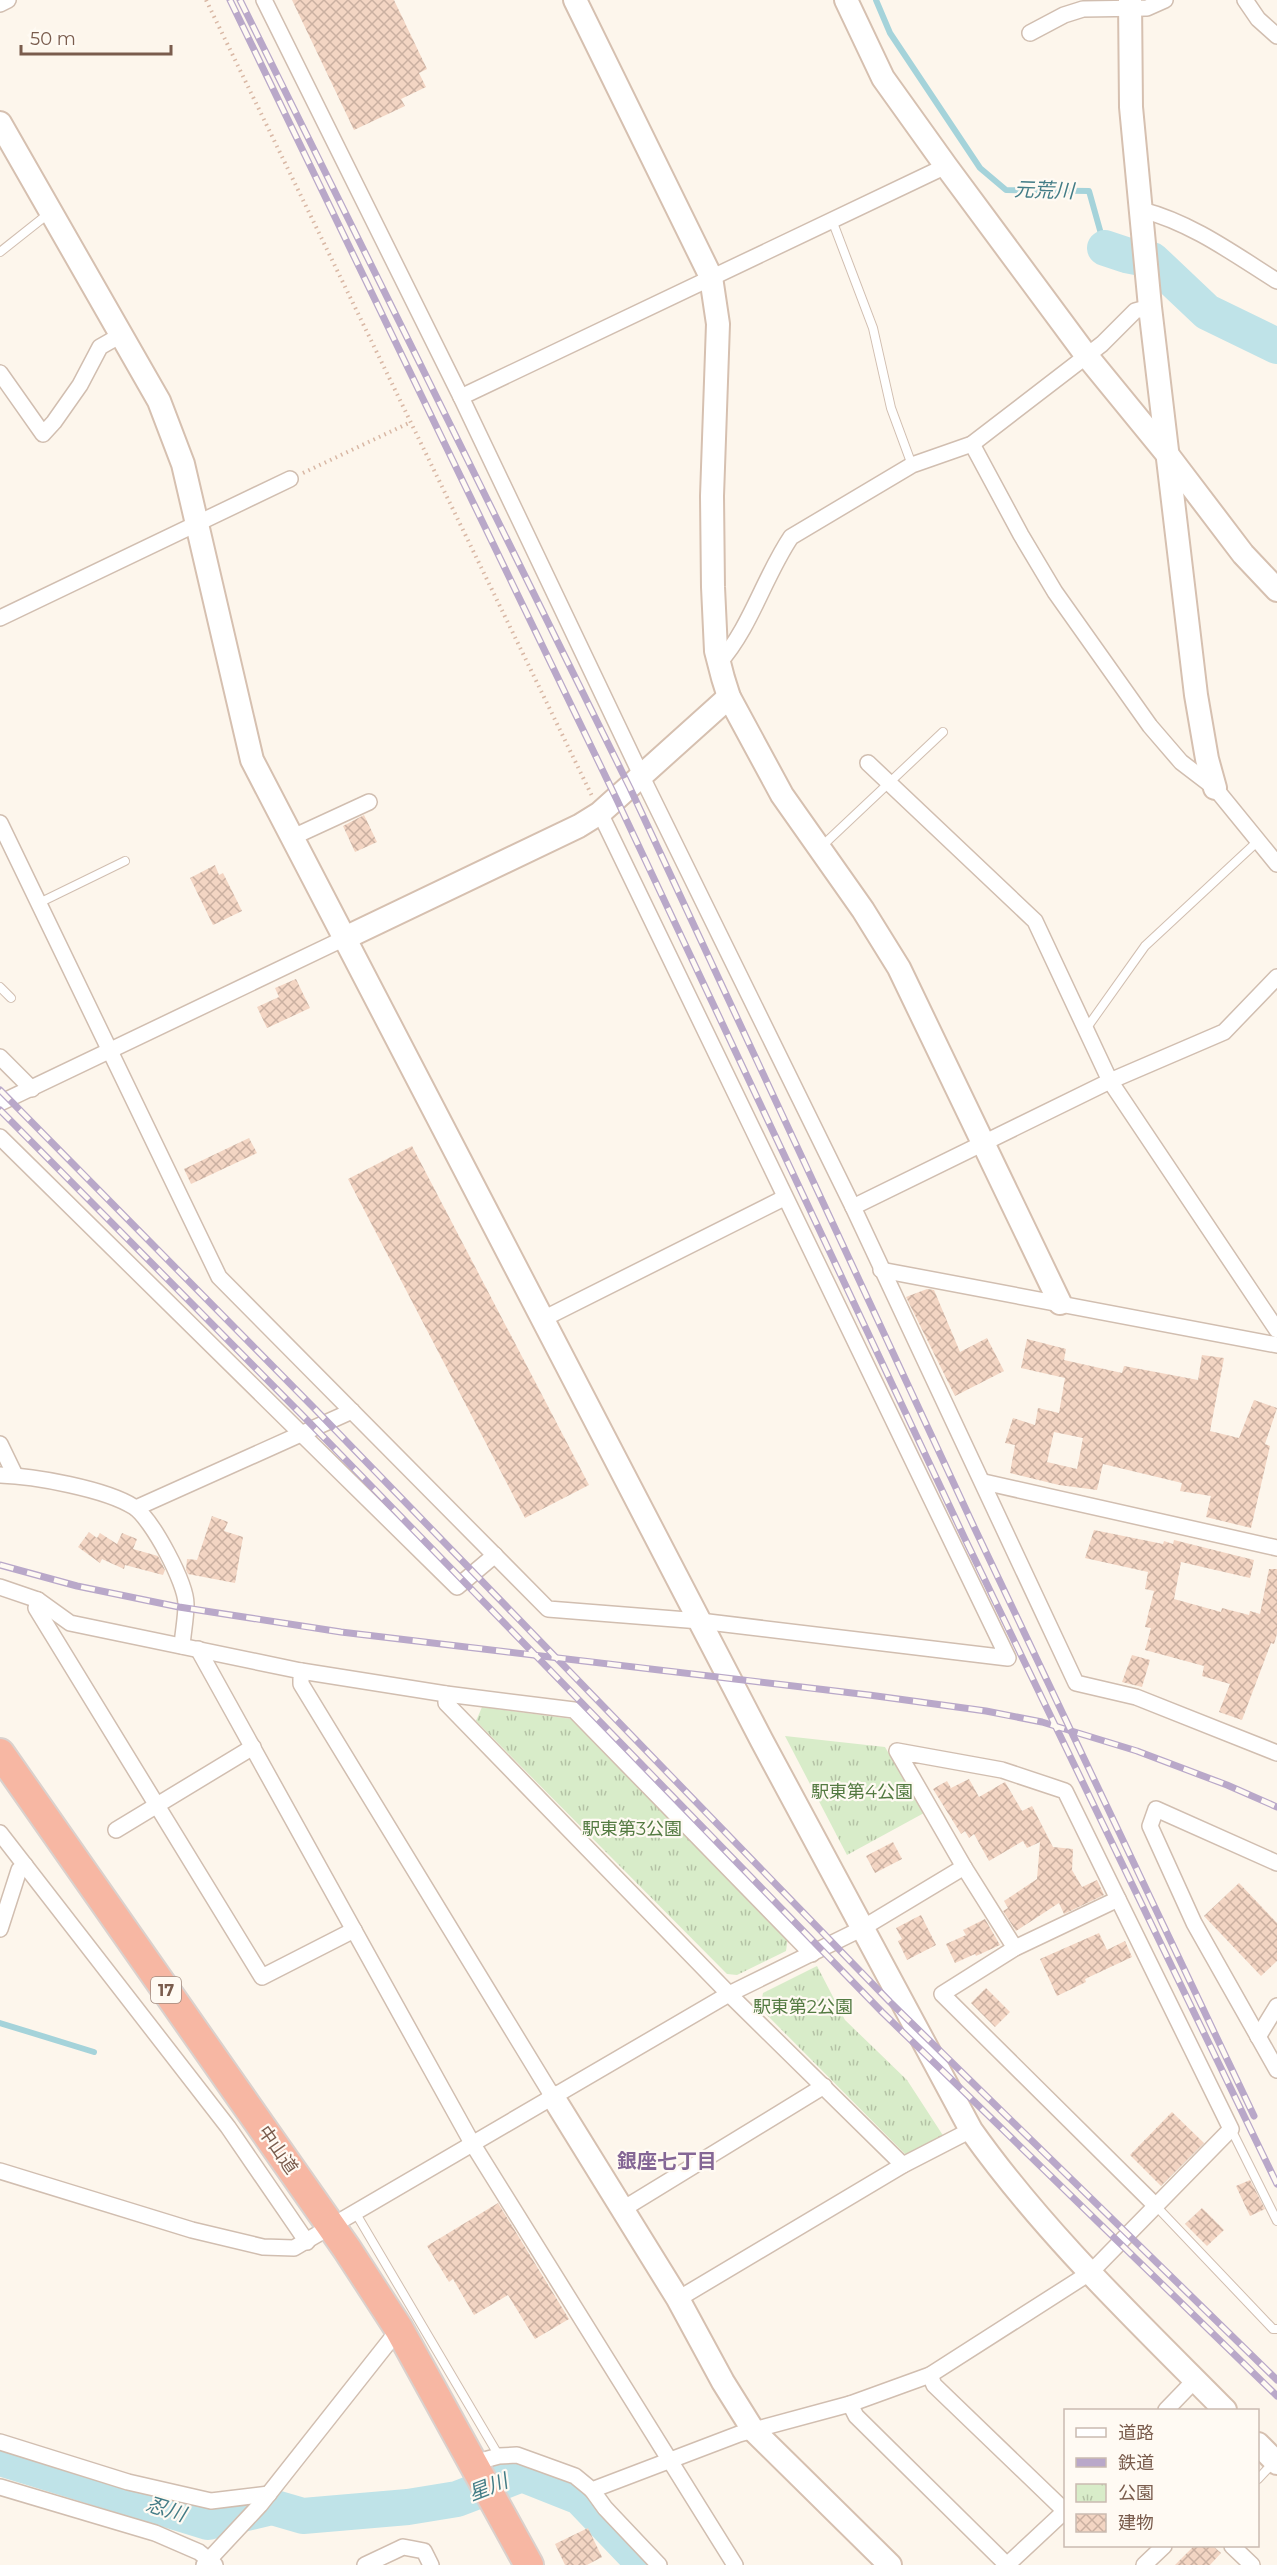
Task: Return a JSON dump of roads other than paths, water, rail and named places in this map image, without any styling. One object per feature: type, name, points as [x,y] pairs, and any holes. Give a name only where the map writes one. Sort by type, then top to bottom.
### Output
[{"type":"highway","name":"中山道","points":[[0,1754],[343,2219],[399,2329],[480,2457],[529,2565]]},
{"type":"street","points":[[0,4],[8,0]]},
{"type":"street","points":[[264,0],[461,397],[642,777],[853,1207],[881,1270],[984,1482],[1076,1683],[1136,1698],[1277,1753]]},
{"type":"street","points":[[575,0],[711,277],[718,324],[712,496],[716,651],[729,697],[782,795],[862,910],[899,968],[1060,1303]]},
{"type":"street","points":[[846,0],[883,78],[945,166],[1086,356],[1167,454],[1243,554],[1277,590]]},
{"type":"street","points":[[1030,33],[1064,15],[1083,9],[1130,4],[1146,8],[1165,0]]},
{"type":"street","points":[[1245,0],[1258,19],[1277,36]]},
{"type":"street","points":[[1130,4],[1131,107],[1150,307],[1196,696],[1215,788]]},
{"type":"street","points":[[0,123],[159,401],[183,464],[252,760],[861,1929],[971,2130],[992,2159],[1048,2227],[1224,2409]]},
{"type":"street","points":[[461,397],[945,166]]},
{"type":"street","points":[[1142,210],[1165,216],[1195,230],[1277,281]]},
{"type":"street","points":[[719,663],[732,648],[778,556],[791,537],[912,465],[972,444],[1102,344],[1135,311],[1150,307]]},
{"type":"street","points":[[0,373],[43,434],[80,385],[99,347],[121,335]]},
{"type":"street","points":[[972,444],[1055,592],[1150,726],[1181,762],[1215,788],[1277,864]]},
{"type":"street","points":[[0,618],[290,479]]},
{"type":"street","points":[[0,1103],[579,826],[600,813],[642,777],[729,697]]},
{"type":"street","points":[[868,763],[1035,921],[1110,1081],[1277,1330]]},
{"type":"street","points":[[292,837],[369,802]]},
{"type":"street","points":[[0,823],[219,1276],[548,1609],[700,1622],[1008,1658],[600,813]]},
{"type":"street","points":[[853,1207],[1110,1081],[1224,1032],[1277,977]]},
{"type":"street","points":[[0,1057],[32,1089]]},
{"type":"street","points":[[0,1137],[300,1435],[457,1587],[495,1555]]},
{"type":"street","points":[[543,1319],[784,1198]]},
{"type":"street","points":[[881,1270],[1277,1346]]},
{"type":"street","points":[[136,1508],[352,1411]]},
{"type":"street","points":[[0,1444],[7,1475],[79,1487],[136,1508],[164,1546],[173,1563],[186,1602],[182,1646]]},
{"type":"street","points":[[984,1482],[1277,1548]]},
{"type":"street","points":[[0,1587],[38,1600],[70,1623],[301,1671],[446,1694],[574,1710],[812,1954]]},
{"type":"street","points":[[38,1600],[36,1608],[262,1977],[354,1930]]},
{"type":"street","points":[[198,1649],[472,2143],[735,2565]]},
{"type":"street","points":[[301,1671],[301,1684],[678,2299],[723,2382],[753,2430],[890,2565]]},
{"type":"street","points":[[446,1694],[446,1703],[729,1994],[903,2165]]},
{"type":"street","points":[[116,1830],[253,1747]]},
{"type":"street","points":[[592,2490],[753,2430],[850,2404],[930,2375],[1091,2272],[1231,2129],[1065,1791],[1002,1770],[897,1751],[964,1867],[1016,1948]]},
{"type":"street","points":[[1277,1863],[1156,1809],[1150,1826],[1194,1923],[1277,2070]]},
{"type":"street","points":[[3,1844],[25,1865],[228,2127],[308,2242]]},
{"type":"street","points":[[0,1929],[19,1870],[25,1865]]},
{"type":"street","points":[[0,2171],[192,2230],[263,2247],[294,2248],[308,2242],[472,2143],[729,1994],[861,1929],[964,1867]]},
{"type":"street","points":[[1118,1899],[1016,1948],[942,1994],[1155,2205]]},
{"type":"street","points":[[1258,2037],[1277,2006]]},
{"type":"street","points":[[623,2209],[824,2086]]},
{"type":"street","points":[[678,2299],[903,2165],[971,2130]]},
{"type":"street","points":[[0,2487],[155,2533],[199,2552],[209,2563],[264,2500],[399,2329]]},
{"type":"street","points":[[930,2375],[934,2385],[1064,2510]]},
{"type":"street","points":[[1167,2409],[1195,2380]]},
{"type":"street","points":[[850,2404],[856,2416],[1007,2565],[1064,2512]]},
{"type":"street","points":[[0,2442],[128,2482],[211,2501],[264,2500]]},
{"type":"street","points":[[1259,2446],[1276,2462]]},
{"type":"street","points":[[480,2457],[517,2455],[575,2476],[592,2490],[605,2508],[659,2565]]},
{"type":"street","points":[[365,2565],[403,2547],[424,2551],[431,2565]]},
{"type":"street","points":[[1144,2565],[1163,2547]]},
{"type":"street","points":[[1233,2547],[1252,2565]]},
{"type":"lane","points":[[0,252],[51,212]]},
{"type":"lane","points":[[832,220],[873,328],[891,408],[912,465]]},
{"type":"lane","points":[[819,848],[943,732]]},
{"type":"lane","points":[[1086,1029],[1145,946],[1258,841]]},
{"type":"lane","points":[[39,903],[125,861]]},
{"type":"lane","points":[[0,987],[11,998]]},
{"type":"lane","points":[[1231,2129],[1277,2221]]},
{"type":"lane","points":[[1155,2205],[1273,2329],[1277,2329]]},
{"type":"lane","points":[[343,2219],[480,2457]]},
{"type":"lane","points":[[1259,2477],[1276,2462]]},
{"type":"waterway","name":"元荒川","points":[[876,0],[890,33],[980,168],[1006,190],[1089,191],[1105,248]]},
{"type":"waterway","name":"元荒川","points":[[1105,248],[1152,260],[1207,312],[1277,346]]},
{"type":"waterway","points":[[0,2023],[94,2052]]},
{"type":"waterway","name":"忍川","points":[[0,2458],[208,2522],[272,2507],[303,2516],[408,2507],[457,2499],[522,2474],[580,2497],[645,2565]]},
{"type":"railway","points":[[230,0],[617,800],[965,1539],[1277,2184]]},
{"type":"railway","points":[[240,0],[630,788],[975,1529],[1254,2116]]},
{"type":"railway","points":[[0,1090],[314,1408],[890,2002],[1277,2380]]},
{"type":"railway","points":[[0,1110],[305,1418],[882,2012],[1277,2396]]},
{"type":"railway","points":[[0,1565],[77,1586],[179,1607],[341,1632],[986,1711],[1042,1722],[1137,1751],[1227,1785],[1277,1807]]},
{"type":"district","name":"銀座七丁目","points":[[667,2161]]},
{"type":"park label","name":"駅東第4公園","points":[[862,1792]]},
{"type":"park label","name":"駅東第3公園","points":[[632,1829]]},
{"type":"park label","name":"駅東第2公園","points":[[803,2007]]},
{"type":"water label","name":"星川","points":[[488,2487]]}]
